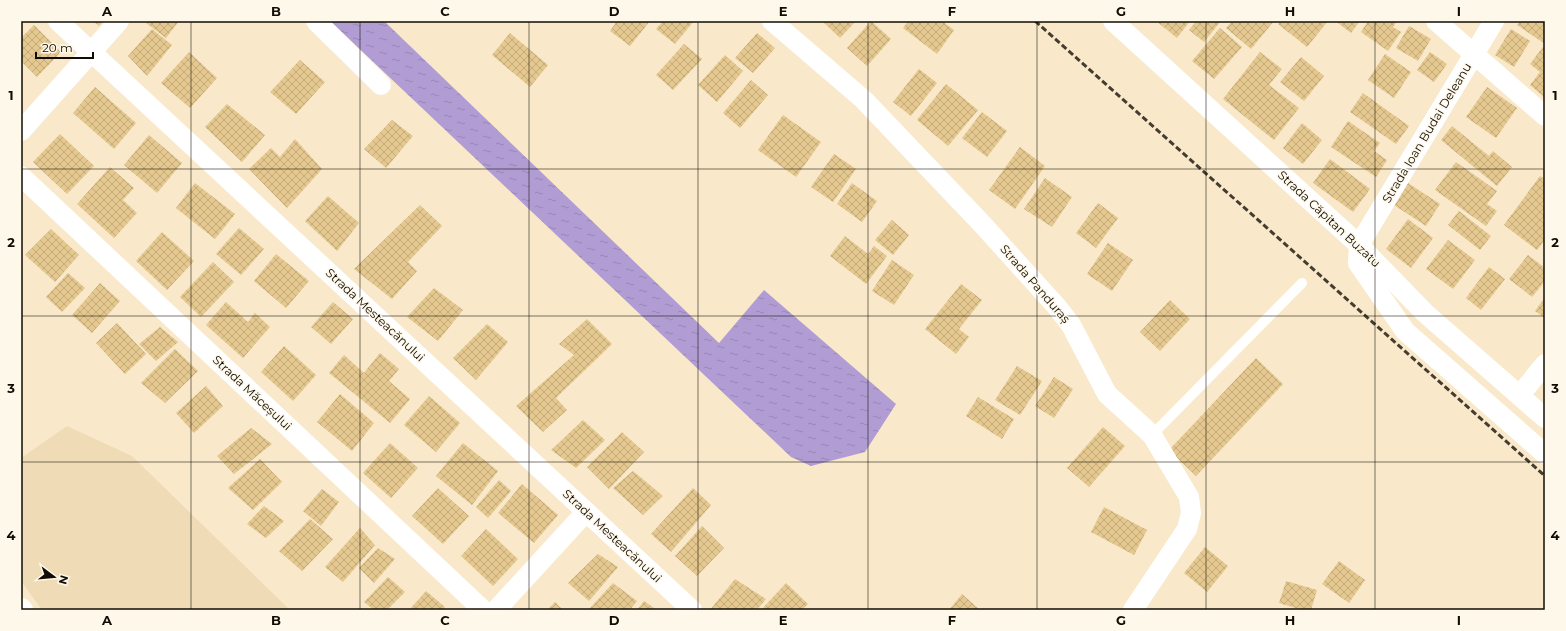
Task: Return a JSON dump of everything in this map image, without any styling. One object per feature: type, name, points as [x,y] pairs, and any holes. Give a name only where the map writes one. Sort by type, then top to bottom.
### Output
[{"type":"street","name":"Strada Mesteacănului","points":[[58,21],[692,610]]},
{"type":"street","points":[[21,131],[119,21]]},
{"type":"street","points":[[316,21],[381,85]]},
{"type":"street","name":"Strada Panduraș","points":[[772,21],[864,100],[983,225],[1058,307],[1071,324],[1107,394],[1152,435],[1189,498],[1191,513],[1187,529],[1133,610]]},
{"type":"street","name":"Strada Căpitan Buzatu","points":[[1113,21],[1359,245],[1426,313],[1545,418]]},
{"type":"street","points":[[1436,21],[1545,116]]},
{"type":"street","name":"Strada Ioan Budai Deleanu","points":[[1359,245],[1494,21]]},
{"type":"street","name":"Strada Măceșului","points":[[21,176],[484,610]]},
{"type":"street","points":[[1359,245],[1358,263],[1405,331],[1545,454]]},
{"type":"street","points":[[1520,395],[1545,364]]},
{"type":"street","points":[[496,610],[586,512]]},
{"type":"lane","points":[[1152,435],[1302,283]]},
{"type":"shaded area","points":[[67,426],[132,456],[290,610],[42,610],[21,581],[21,458]]},
{"type":"water","points":[[330,21],[384,21],[719,343],[764,290],[896,404],[865,452],[811,466],[791,457]]},
{"type":"building","points":[[93,21],[103,21],[99,26]]},
{"type":"building","points":[[148,21],[179,21],[166,38],[146,23]]},
{"type":"building","points":[[617,21],[650,21],[630,46],[610,31]]},
{"type":"building","points":[[663,21],[694,21],[675,44],[656,29]]},
{"type":"building","points":[[822,21],[856,21],[840,38]]},
{"type":"building","points":[[871,21],[891,39],[867,66],[847,48]]},
{"type":"building","points":[[908,21],[942,21],[954,30],[937,54],[903,28]]},
{"type":"building","points":[[1156,21],[1190,21],[1177,38]]},
{"type":"building","points":[[1196,21],[1221,21],[1204,42],[1189,30]]},
{"type":"building","points":[[1232,21],[1274,21],[1251,49],[1226,28]]},
{"type":"building","points":[[1281,21],[1328,21],[1307,47],[1278,24]]},
{"type":"building","points":[[1335,21],[1360,21],[1351,33]]},
{"type":"building","points":[[1368,21],[1397,21],[1393,27],[1401,32],[1388,51],[1361,32]]},
{"type":"building","points":[[1520,21],[1545,21],[1545,44],[1517,25]]},
{"type":"building","points":[[34,25],[61,52],[37,77],[21,61],[21,38]]},
{"type":"building","points":[[1409,26],[1431,39],[1418,61],[1396,48]]},
{"type":"building","points":[[1220,28],[1242,47],[1214,79],[1192,61]]},
{"type":"building","points":[[152,29],[172,45],[147,76],[128,56]]},
{"type":"building","points":[[1511,29],[1530,41],[1514,67],[1495,55]]},
{"type":"building","points":[[510,33],[548,65],[530,87],[492,55]]},
{"type":"building","points":[[757,33],[775,48],[753,73],[735,58]]},
{"type":"building","points":[[684,44],[702,59],[673,90],[656,75]]},
{"type":"building","points":[[1543,47],[1545,49],[1545,98],[1530,85],[1540,72],[1530,64]]},
{"type":"building","points":[[189,52],[217,78],[190,108],[161,83]]},
{"type":"building","points":[[1260,52],[1282,69],[1269,85],[1299,108],[1274,140],[1223,99]]},
{"type":"building","points":[[1430,52],[1447,64],[1434,82],[1417,70]]},
{"type":"building","points":[[1385,54],[1411,72],[1394,98],[1368,80]]},
{"type":"building","points":[[725,55],[743,71],[717,102],[698,85]]},
{"type":"building","points":[[1301,57],[1324,76],[1304,101],[1280,82]]},
{"type":"building","points":[[300,60],[325,82],[296,114],[270,92]]},
{"type":"building","points":[[919,69],[937,83],[911,116],[893,102]]},
{"type":"building","points":[[751,80],[768,95],[740,128],[723,113]]},
{"type":"building","points":[[946,84],[978,110],[948,146],[917,120]]},
{"type":"building","points":[[95,87],[136,123],[114,149],[73,113]]},
{"type":"building","points":[[1487,87],[1517,108],[1496,138],[1466,117]]},
{"type":"building","points":[[1363,93],[1409,126],[1396,144],[1350,112]]},
{"type":"building","points":[[227,104],[265,135],[242,162],[205,127]]},
{"type":"building","points":[[982,112],[1007,131],[987,157],[962,138]]},
{"type":"building","points":[[783,115],[821,142],[796,177],[758,150]]},
{"type":"building","points":[[392,120],[413,136],[386,168],[364,149]]},
{"type":"building","points":[[1348,121],[1380,143],[1374,151],[1387,160],[1376,177],[1331,147]]},
{"type":"building","points":[[1302,123],[1322,140],[1303,164],[1283,148]]},
{"type":"building","points":[[1452,126],[1489,156],[1493,151],[1512,167],[1497,186],[1441,140]]},
{"type":"building","points":[[60,134],[94,166],[67,194],[33,162]]},
{"type":"building","points":[[149,135],[182,163],[157,193],[124,165]]},
{"type":"building","points":[[295,139],[322,169],[287,208],[249,169],[271,148],[280,157]]},
{"type":"building","points":[[1020,147],[1045,166],[1015,209],[989,190]]},
{"type":"building","points":[[834,154],[856,169],[833,202],[811,187]]},
{"type":"building","points":[[1330,159],[1370,189],[1353,212],[1313,183]]},
{"type":"building","points":[[1456,162],[1497,191],[1487,204],[1497,211],[1486,226],[1435,190]]},
{"type":"building","points":[[110,167],[134,188],[123,200],[137,213],[114,238],[77,204]]},
{"type":"building","points":[[1540,176],[1545,179],[1545,240],[1537,250],[1504,225]]},
{"type":"building","points":[[1045,178],[1072,197],[1052,227],[1024,209]]},
{"type":"building","points":[[195,183],[235,214],[215,239],[176,208]]},
{"type":"building","points":[[852,183],[877,201],[862,222],[837,204]]},
{"type":"building","points":[[1408,183],[1440,204],[1426,226],[1394,205]]},
{"type":"building","points":[[328,196],[359,223],[337,251],[305,221]]},
{"type":"building","points":[[1098,203],[1118,218],[1096,248],[1076,233]]},
{"type":"building","points":[[420,205],[442,226],[408,262],[417,271],[392,299],[354,269]]},
{"type":"building","points":[[1459,211],[1491,236],[1480,250],[1448,225]]},
{"type":"building","points":[[1408,219],[1433,238],[1411,268],[1386,249]]},
{"type":"building","points":[[892,220],[909,235],[893,255],[875,240]]},
{"type":"building","points":[[239,228],[264,249],[241,275],[216,254]]},
{"type":"building","points":[[51,229],[79,255],[55,282],[25,255]]},
{"type":"building","points":[[162,232],[194,261],[167,290],[136,261]]},
{"type":"building","points":[[845,236],[868,254],[874,246],[887,256],[866,284],[830,256]]},
{"type":"building","points":[[1448,240],[1475,260],[1453,289],[1426,269]]},
{"type":"building","points":[[1108,243],[1133,260],[1112,291],[1087,274]]},
{"type":"building","points":[[276,254],[309,281],[286,308],[254,281]]},
{"type":"building","points":[[1528,255],[1545,268],[1545,281],[1532,297],[1509,279]]},
{"type":"building","points":[[892,260],[914,275],[894,305],[872,291]]},
{"type":"building","points":[[213,262],[234,282],[201,317],[180,297]]},
{"type":"building","points":[[1489,267],[1505,279],[1481,310],[1466,298]]},
{"type":"building","points":[[68,273],[85,288],[62,312],[46,297]]},
{"type":"building","points":[[100,283],[120,301],[92,333],[72,315]]},
{"type":"building","points":[[961,284],[982,300],[959,329],[969,337],[956,354],[925,329]]},
{"type":"building","points":[[434,288],[463,310],[438,341],[407,317]]},
{"type":"building","points":[[1545,297],[1545,318],[1535,311]]},
{"type":"building","points":[[1170,300],[1190,319],[1160,351],[1140,332]]},
{"type":"building","points":[[226,302],[248,322],[255,313],[270,327],[243,358],[206,325]]},
{"type":"building","points":[[333,302],[353,319],[331,344],[311,327]]},
{"type":"building","points":[[587,319],[612,344],[556,398],[567,410],[543,432],[516,406],[574,355],[559,344]]},
{"type":"building","points":[[117,323],[146,354],[125,374],[96,343]]},
{"type":"building","points":[[487,324],[508,342],[476,380],[453,358]]},
{"type":"building","points":[[160,327],[178,342],[156,361],[139,344]]},
{"type":"building","points":[[284,346],[316,375],[293,401],[261,372]]},
{"type":"building","points":[[175,349],[198,371],[165,403],[141,383]]},
{"type":"building","points":[[380,353],[399,369],[389,381],[410,399],[390,423],[329,373],[344,355],[364,373]]},
{"type":"building","points":[[1256,358],[1283,384],[1196,476],[1169,450]]},
{"type":"building","points":[[1017,366],[1042,381],[1020,415],[995,400]]},
{"type":"building","points":[[1054,377],[1073,389],[1054,418],[1035,406]]},
{"type":"building","points":[[206,386],[223,406],[194,433],[176,413]]},
{"type":"building","points":[[340,394],[374,423],[352,451],[317,422]]},
{"type":"building","points":[[429,396],[460,423],[436,452],[404,425]]},
{"type":"building","points":[[978,397],[1014,419],[1002,439],[966,416]]},
{"type":"building","points":[[583,420],[605,440],[576,468],[551,450]]},
{"type":"building","points":[[1103,427],[1125,446],[1089,487],[1067,468]]},
{"type":"building","points":[[251,428],[272,444],[234,474],[217,456]]},
{"type":"building","points":[[622,432],[644,452],[609,489],[587,467]]},
{"type":"building","points":[[390,443],[418,468],[391,498],[363,473]]},
{"type":"building","points":[[463,443],[498,471],[472,505],[436,476]]},
{"type":"building","points":[[260,459],[282,482],[253,510],[228,488]]},
{"type":"building","points":[[633,471],[663,496],[643,515],[613,488]]},
{"type":"building","points":[[499,480],[511,491],[488,518],[476,507]]},
{"type":"building","points":[[522,484],[558,515],[534,543],[498,513]]},
{"type":"building","points":[[438,488],[469,516],[443,544],[412,516]]},
{"type":"building","points":[[693,488],[711,505],[671,552],[651,534]]},
{"type":"building","points":[[322,489],[339,502],[321,526],[303,511]]},
{"type":"building","points":[[264,506],[284,521],[266,538],[247,524]]},
{"type":"building","points":[[1104,507],[1147,530],[1134,555],[1091,532]]},
{"type":"building","points":[[310,519],[333,539],[302,571],[279,551]]},
{"type":"building","points":[[702,526],[724,548],[697,576],[675,556]]},
{"type":"building","points":[[360,528],[375,545],[343,582],[325,567]]},
{"type":"building","points":[[486,529],[518,559],[493,586],[461,556]]},
{"type":"building","points":[[1205,547],[1228,566],[1207,592],[1184,573]]},
{"type":"building","points":[[378,548],[395,559],[374,583],[359,568]]},
{"type":"building","points":[[598,554],[618,567],[589,601],[568,583]]},
{"type":"building","points":[[1339,561],[1365,580],[1349,603],[1322,584]]},
{"type":"building","points":[[388,577],[405,592],[387,610],[374,610],[364,602]]},
{"type":"building","points":[[735,579],[766,599],[757,610],[710,610]]},
{"type":"building","points":[[1286,581],[1317,590],[1311,610],[1302,610],[1279,603]]},
{"type":"building","points":[[613,583],[637,601],[630,610],[590,610],[589,609]]},
{"type":"building","points":[[786,583],[808,604],[802,610],[761,610]]},
{"type":"building","points":[[426,591],[445,607],[443,610],[409,610]]},
{"type":"building","points":[[962,594],[980,610],[949,610]]},
{"type":"building","points":[[644,601],[657,610],[637,610]]},
{"type":"building","points":[[555,602],[563,610],[547,610]]},
{"type":"railway","points":[[1035,21],[1545,476]]}]
